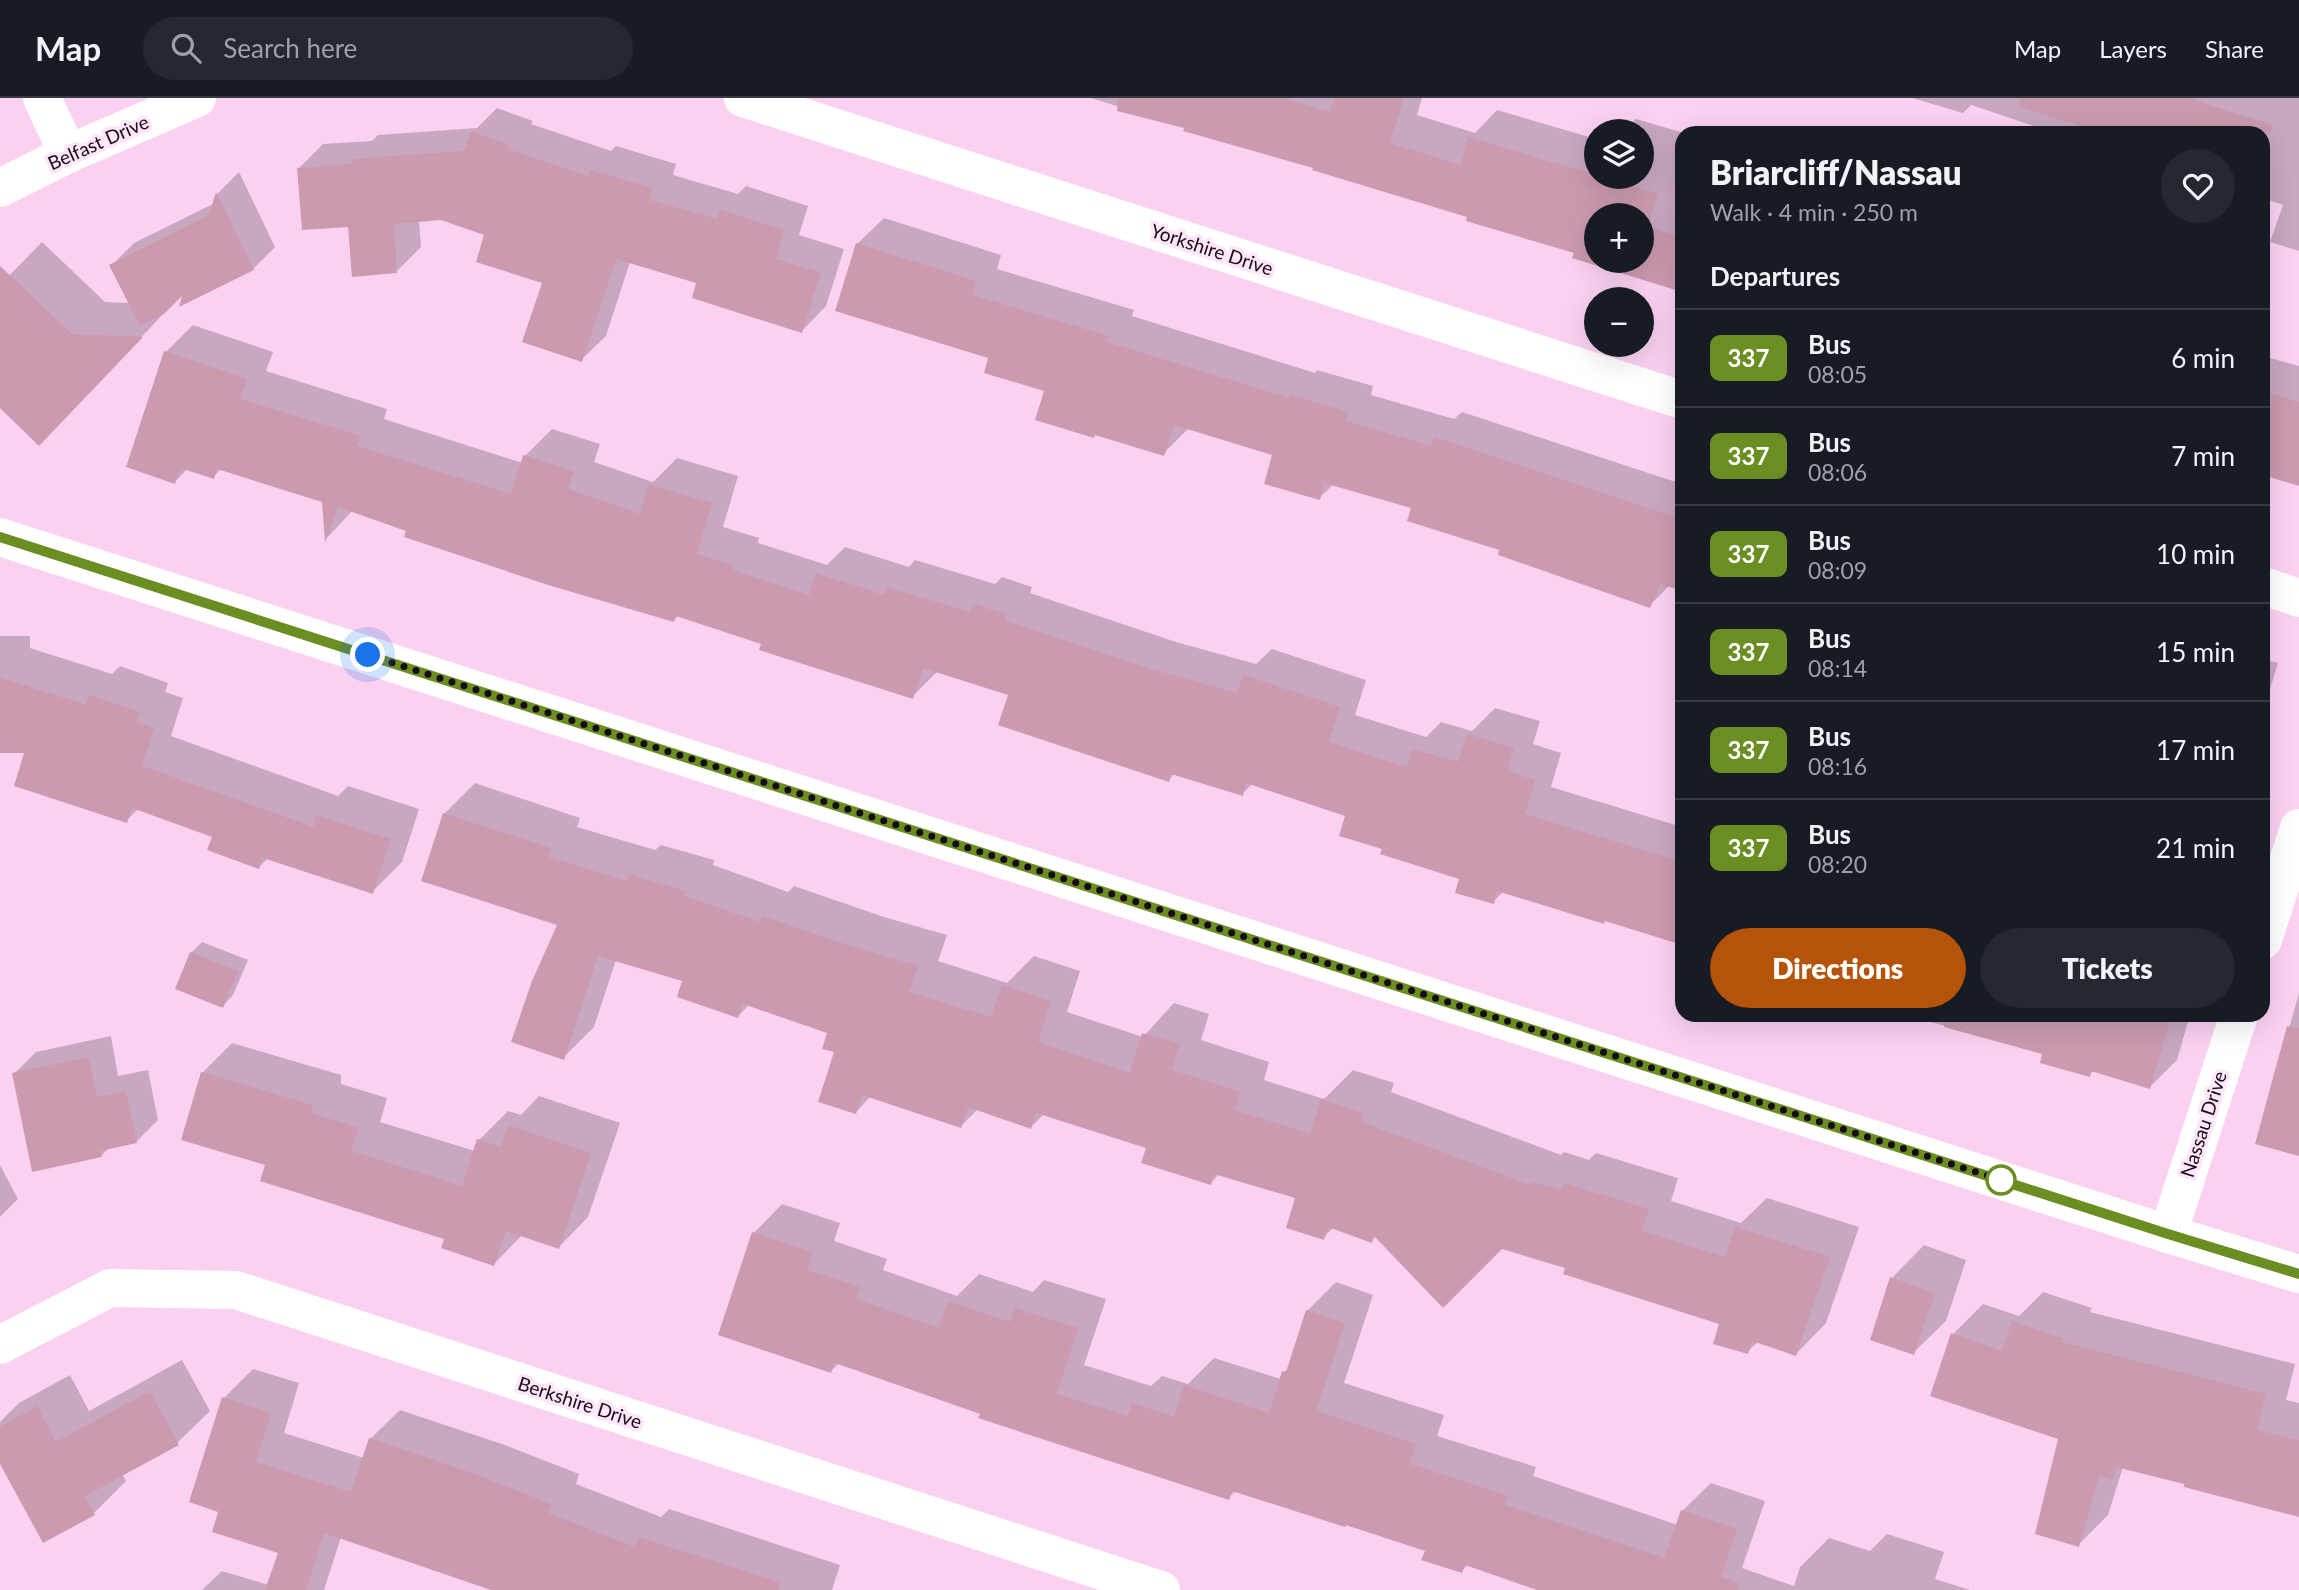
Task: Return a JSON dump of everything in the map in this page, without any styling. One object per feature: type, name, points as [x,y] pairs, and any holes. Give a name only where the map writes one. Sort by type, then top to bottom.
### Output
[{"type":"street","points":[[43,98],[68,154]]},
{"type":"street","name":"Belfast Drive","points":[[0,188],[68,154],[197,98]]},
{"type":"street","name":"Yorkshire Drive","points":[[743,98],[1675,398]]},
{"type":"street","points":[[0,537],[2299,1274]]},
{"type":"street","points":[[2270,588],[2299,598]]},
{"type":"street","points":[[2270,918],[2299,828]]},
{"type":"street","name":"Nassau Drive","points":[[2168,1234],[2237,1022]]},
{"type":"street","name":"Berkshire Drive","points":[[0,1345],[110,1288],[236,1290],[1161,1590]]},
{"type":"building","points":[[1118,98],[1282,98],[1330,112],[1335,98],[1404,98],[1390,143],[1460,165],[1468,137],[1584,171],[1584,189],[1642,189],[1658,193],[1654,207],[1654,203],[1584,203],[1584,262],[1572,258],[1574,253],[1466,221],[1467,217],[1312,170],[1313,168],[1183,131],[1184,128],[1117,111]]},
{"type":"building","points":[[2020,98],[2188,98],[2272,125],[2271,133],[2270,126],[2081,126],[2019,107]]},
{"type":"building","points":[[471,131],[509,145],[508,149],[588,176],[590,170],[653,188],[650,200],[717,219],[720,210],[784,230],[776,259],[821,273],[802,333],[692,298],[696,283],[616,259],[582,362],[522,342],[542,283],[476,262],[484,235],[441,220],[394,224],[397,273],[352,277],[348,227],[302,230],[297,168],[352,164],[352,159],[464,151]]},
{"type":"building","points":[[216,192],[254,270],[179,307],[182,296],[165,313],[140,326],[109,265],[209,215]]},
{"type":"building","points":[[1654,229],[1675,235],[1675,290],[1621,273],[1654,273]]},
{"type":"building","points":[[856,243],[976,281],[972,295],[1109,336],[1107,342],[1289,398],[1290,395],[1348,412],[1346,421],[1431,446],[1434,437],[1675,517],[1675,589],[1660,584],[1650,608],[1498,555],[1499,550],[1407,521],[1411,508],[1324,483],[1320,500],[1264,484],[1272,455],[1174,425],[1164,456],[1035,420],[1044,391],[984,373],[988,358],[835,311]]},
{"type":"building","points":[[0,266],[72,334],[143,337],[39,446],[0,408]]},
{"type":"building","points":[[164,351],[247,379],[240,399],[361,436],[357,446],[511,494],[523,455],[574,471],[568,489],[640,514],[648,484],[712,503],[697,554],[733,565],[732,570],[809,595],[816,573],[884,595],[886,587],[970,612],[973,604],[1006,614],[1004,620],[1148,668],[1237,693],[1243,675],[1340,707],[1329,742],[1407,767],[1412,749],[1458,762],[1467,734],[1514,748],[1507,771],[1535,780],[1525,814],[1675,860],[1675,943],[1497,891],[1494,904],[1455,893],[1459,879],[1380,854],[1382,849],[1339,836],[1345,816],[1246,783],[1243,796],[1171,774],[1169,782],[998,725],[1008,695],[923,668],[913,699],[759,650],[761,644],[676,616],[674,622],[548,585],[404,537],[406,531],[338,507],[325,542],[322,502],[217,469],[214,479],[180,468],[175,484],[126,467]]},
{"type":"building","points":[[2270,393],[2299,402],[2299,486],[2270,477]]},
{"type":"building","points":[[0,677],[86,705],[89,695],[140,712],[136,722],[154,728],[142,766],[314,827],[316,815],[391,839],[373,894],[263,858],[259,869],[207,850],[212,837],[132,808],[127,823],[14,786],[24,753],[0,753]]},
{"type":"building","points":[[443,813],[551,848],[548,857],[627,881],[629,874],[685,891],[684,896],[760,922],[762,916],[918,966],[909,992],[991,1017],[1002,985],[1051,1001],[1038,1042],[1130,1073],[1142,1033],[1180,1044],[1172,1070],[1240,1092],[1235,1110],[1310,1134],[1321,1099],[1364,1113],[1362,1122],[1531,1185],[1532,1182],[1561,1190],[1564,1183],[1649,1209],[1642,1231],[1725,1257],[1735,1227],[1830,1257],[1796,1356],[1752,1341],[1748,1354],[1713,1344],[1719,1324],[1563,1274],[1565,1268],[1502,1249],[1443,1308],[1374,1236],[1372,1243],[1328,1227],[1324,1240],[1286,1228],[1295,1198],[1214,1174],[1211,1185],[1141,1163],[1146,1148],[1036,1113],[1031,1129],[968,1107],[961,1128],[862,1095],[856,1114],[818,1102],[834,1052],[822,1049],[827,1033],[743,1004],[738,1018],[677,997],[682,981],[598,956],[564,1060],[511,1042],[532,981],[557,925],[421,881]]},
{"type":"building","points":[[190,952],[238,971],[223,1008],[175,989]]},
{"type":"building","points":[[1944,1022],[2170,1022],[2150,1089],[2091,1071],[2090,1077],[2040,1063],[2042,1054],[1944,1027]]},
{"type":"building","points":[[2287,1026],[2299,1028],[2299,1156],[2255,1144]]},
{"type":"building","points":[[89,1057],[97,1097],[126,1091],[137,1143],[100,1151],[102,1157],[32,1172],[12,1073]]},
{"type":"building","points":[[201,1072],[312,1105],[312,1113],[358,1128],[351,1151],[462,1186],[477,1139],[501,1147],[508,1125],[591,1153],[559,1249],[506,1231],[494,1266],[441,1248],[444,1239],[260,1181],[265,1165],[181,1140]]},
{"type":"building","points":[[752,1232],[812,1252],[807,1270],[860,1287],[856,1299],[939,1328],[948,1301],[1010,1322],[1014,1308],[1078,1328],[1057,1394],[1128,1416],[1132,1403],[1174,1417],[1184,1385],[1269,1413],[1282,1371],[1286,1372],[1306,1310],[1345,1323],[1316,1411],[1416,1444],[1410,1464],[1508,1496],[1505,1505],[1664,1558],[1681,1510],[1737,1529],[1721,1577],[1739,1583],[1738,1590],[1537,1590],[1465,1565],[1462,1573],[1421,1560],[1425,1551],[1346,1525],[1345,1527],[1232,1491],[1229,1500],[978,1418],[980,1414],[835,1363],[831,1373],[718,1335]]},
{"type":"building","points":[[1890,1277],[1935,1293],[1914,1355],[1870,1340]]},
{"type":"building","points":[[2012,1321],[2063,1338],[2062,1342],[2266,1394],[2257,1430],[2299,1440],[2299,1517],[2116,1467],[2113,1480],[2099,1476],[2079,1547],[2035,1534],[2058,1439],[1930,1396],[1951,1333],[2002,1351]]},
{"type":"building","points":[[150,1391],[179,1445],[85,1496],[95,1515],[43,1543],[0,1464],[0,1427],[37,1406],[56,1442]]},
{"type":"building","points":[[222,1397],[271,1413],[256,1462],[351,1492],[369,1438],[475,1474],[551,1504],[548,1513],[635,1547],[638,1537],[780,1582],[779,1590],[491,1590],[324,1533],[306,1590],[265,1590],[278,1553],[212,1532],[218,1512],[189,1502]]},
{"type":"bus line","name":"337","points":[[0,537],[2299,1274]]},
{"type":"route","points":[[368,655],[2001,1180]]}]
